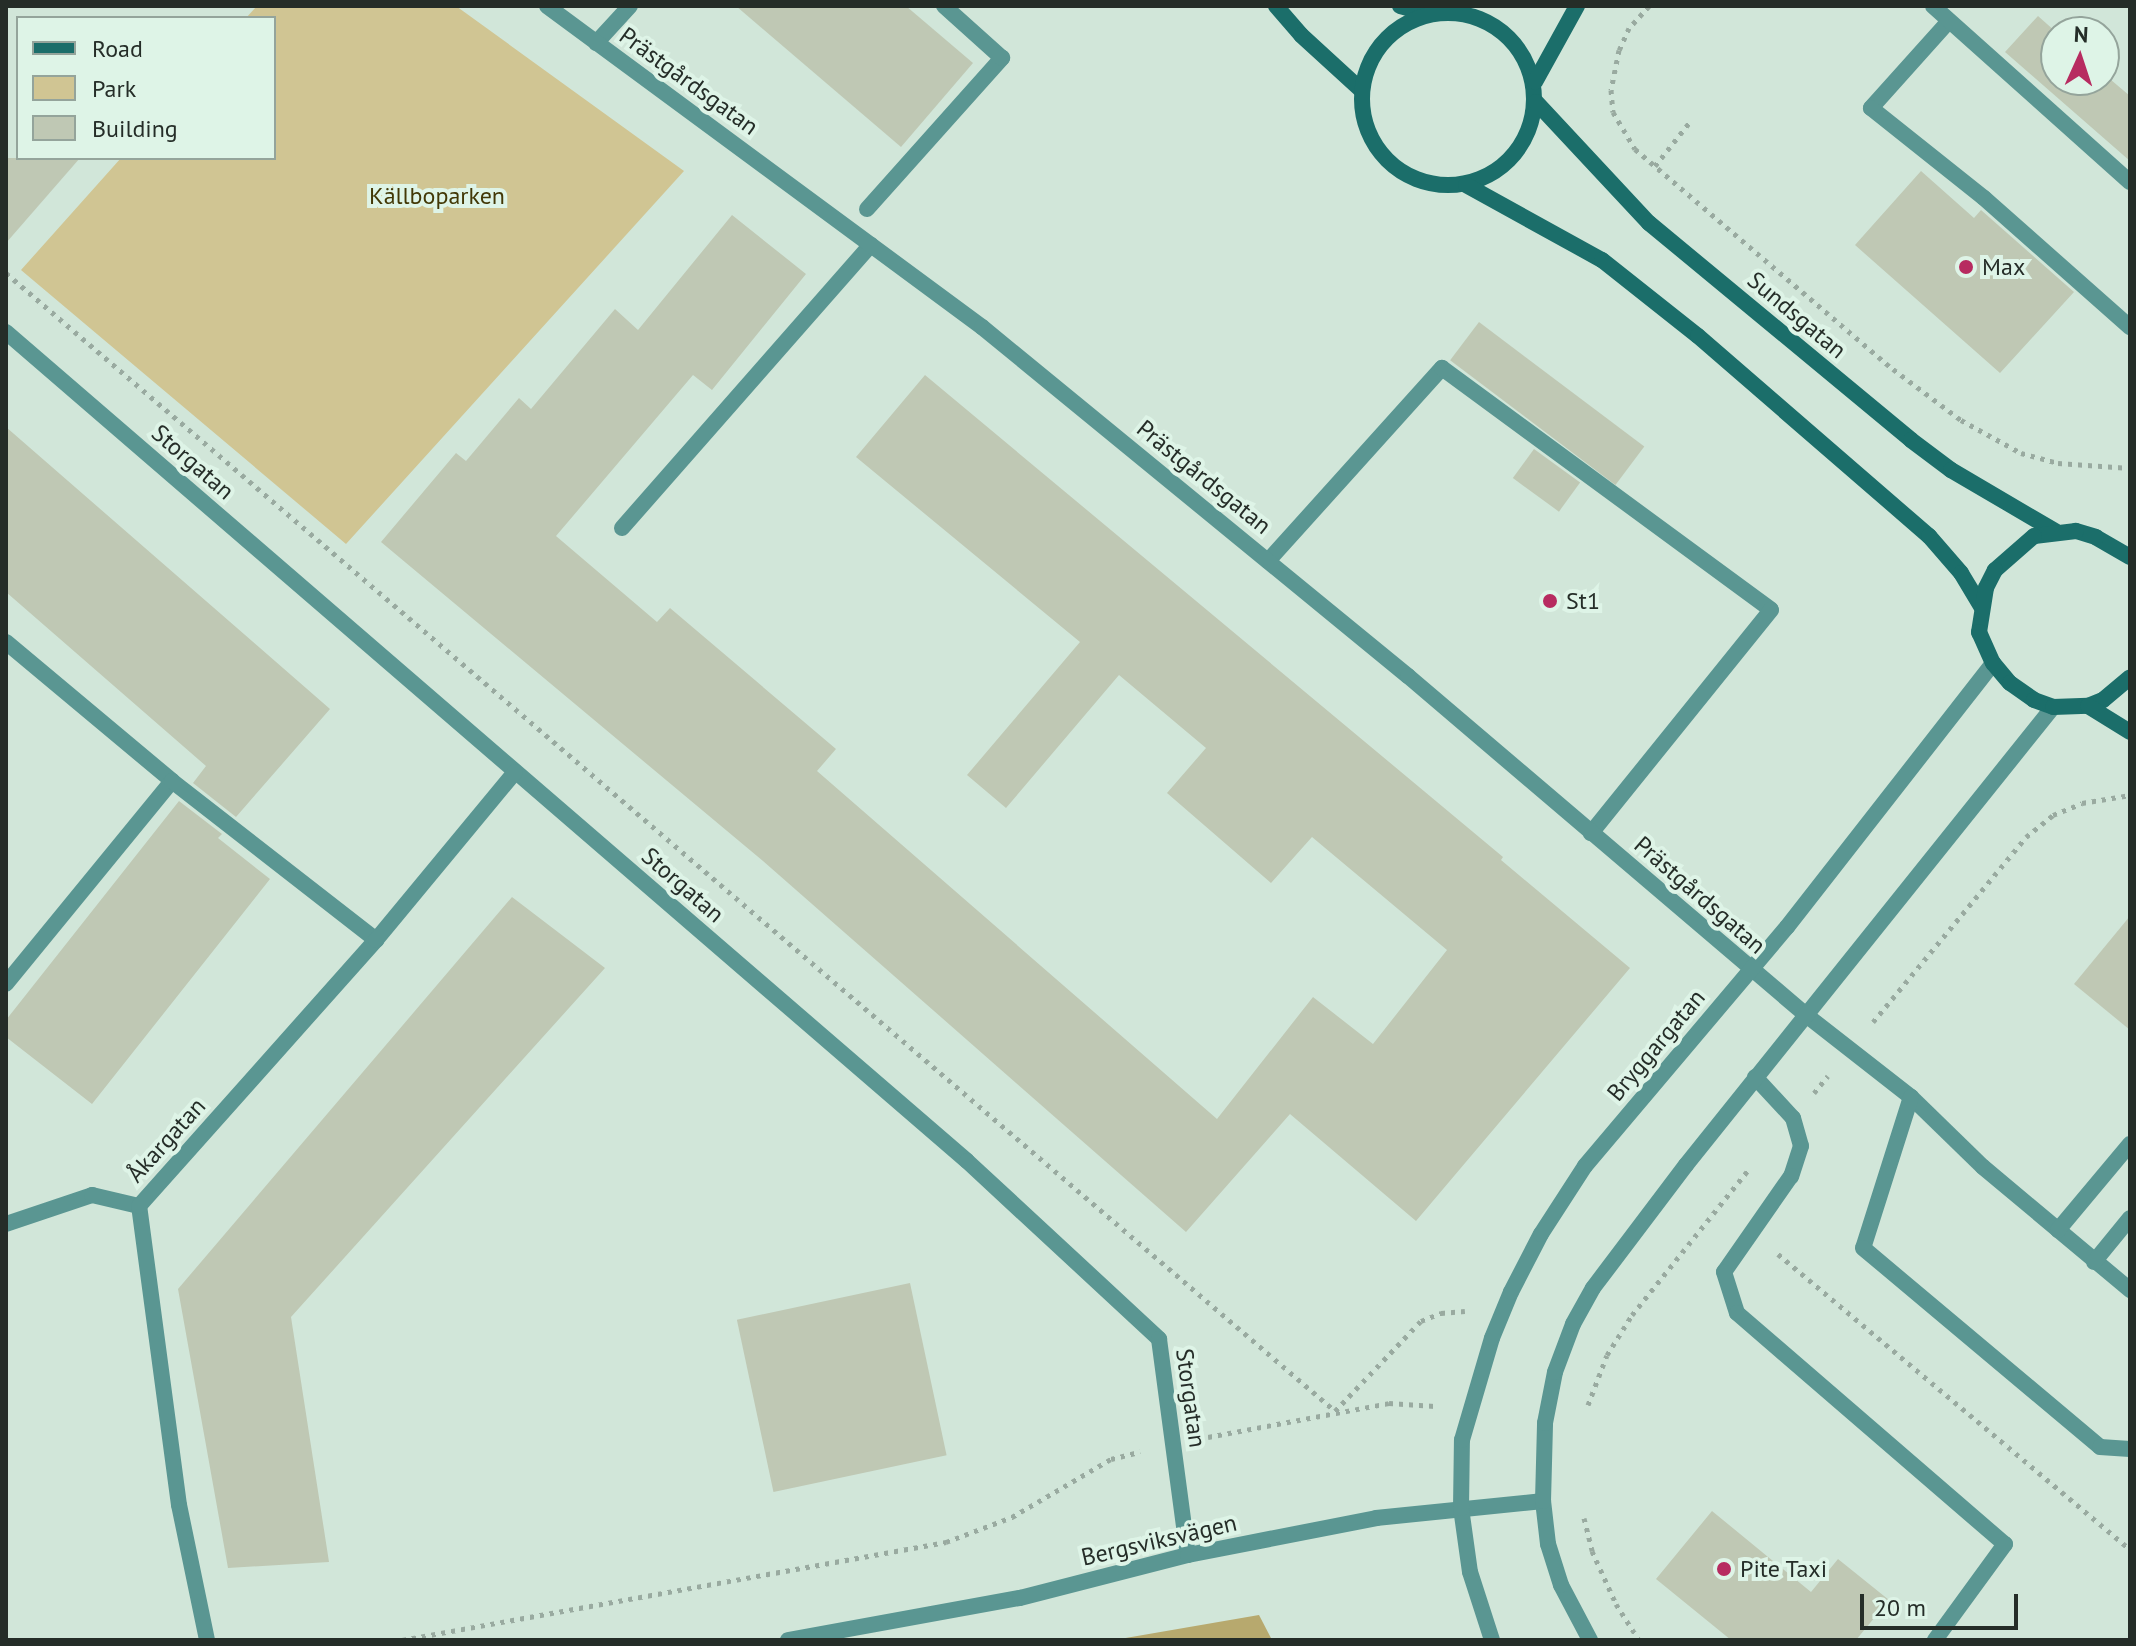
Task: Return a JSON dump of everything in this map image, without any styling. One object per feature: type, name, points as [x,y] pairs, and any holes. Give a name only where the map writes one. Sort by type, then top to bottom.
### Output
[{"type":"main road","points":[[1276,6],[1301,35],[1361,90]]},
{"type":"main road","points":[[1400,6],[1430,14]]},
{"type":"main road","points":[[1535,82],[1577,6]]},
{"type":"main road","points":[[1459,10],[1515,42],[1535,82],[1536,102],[1528,129],[1504,165],[1466,185],[1440,186],[1401,172],[1366,133],[1361,90],[1374,51],[1389,34],[1406,22],[1430,14],[1459,10]]},
{"type":"main road","name":"Sundsgatan","points":[[1536,102],[1649,223],[1887,421],[1951,470],[2055,531],[2096,537],[2130,557]]},
{"type":"main road","points":[[1466,185],[1602,260],[1698,336],[1929,536],[1961,573],[1981,606]]},
{"type":"main road","points":[[2055,531],[2034,536],[2004,561],[1986,588],[1979,632],[1993,663],[2010,683],[2034,700],[2053,707],[2088,706],[2103,700],[2130,677]]},
{"type":"main road","points":[[2088,706],[2130,732]]},
{"type":"street","name":"Prästgårdsgatan","points":[[547,6],[982,327],[1268,561],[1751,970],[1911,1097],[1983,1167],[2130,1290]]},
{"type":"street","points":[[596,43],[630,6]]},
{"type":"street","points":[[867,209],[1002,58],[944,6]]},
{"type":"street","points":[[1933,6],[2130,182]]},
{"type":"street","points":[[1949,21],[1871,108],[1984,198],[2130,327]]},
{"type":"street","points":[[622,528],[871,245]]},
{"type":"street","name":"Storgatan","points":[[6,332],[967,1161],[1159,1339],[1188,1555]]},
{"type":"street","points":[[1268,561],[1442,368],[1771,610],[1591,833]]},
{"type":"street","points":[[6,642],[172,781],[376,940]]},
{"type":"street","name":"Bryggargatan","points":[[1461,1508],[1462,1440],[1501,1315],[1541,1234],[1585,1166],[1751,970],[1993,663]]},
{"type":"street","points":[[1590,1640],[1561,1585],[1545,1524],[1543,1501],[1545,1423],[1555,1372],[1573,1324],[1593,1288],[1755,1077],[2053,707]]},
{"type":"street","name":"Åkargatan","points":[[207,1640],[179,1505],[139,1206],[376,940],[515,772]]},
{"type":"street","points":[[6,984],[172,781]]},
{"type":"street","points":[[1755,1077],[1793,1118],[1801,1146],[1791,1176],[1750,1230],[1724,1272],[1737,1313],[2005,1544],[1935,1640]]},
{"type":"street","points":[[1911,1097],[1863,1248],[2100,1447],[2130,1449]]},
{"type":"street","points":[[2058,1230],[2130,1144]]},
{"type":"street","points":[[6,1224],[92,1195],[139,1206]]},
{"type":"street","points":[[2094,1262],[2130,1218]]},
{"type":"street","name":"Bergsviksvägen","points":[[788,1640],[1020,1598],[1188,1555],[1376,1518],[1543,1501]]},
{"type":"street","points":[[1461,1508],[1470,1572],[1492,1640]]},
{"type":"path","points":[[1649,6],[1629,28],[1619,50],[1611,90],[1613,112],[1635,149],[1893,369],[1984,435],[2021,453],[2058,463],[2130,468]]},
{"type":"path","points":[[1655,166],[1689,123]]},
{"type":"path","points":[[6,273],[1335,1411]]},
{"type":"path","points":[[1585,1418],[1607,1355],[1632,1315],[1719,1204],[2026,837],[2053,815],[2082,803],[2130,795]]},
{"type":"path","points":[[1719,1204],[2130,1549]]},
{"type":"path","points":[[402,1640],[946,1542],[1012,1517],[1111,1459],[1335,1411],[1421,1321],[1441,1313],[1501,1315]]},
{"type":"path","points":[[1583,1512],[1598,1564],[1616,1604],[1639,1640]]},
{"type":"green space","name":"Källboparken","points":[[257,6],[456,6],[684,171],[346,544],[21,270],[119,160],[276,160],[276,16],[248,16]]},
{"type":"shaded area","points":[[1259,1615],[1272,1640],[1114,1640]]},
{"type":"building","points":[[736,6],[906,6],[973,63],[901,147]]},
{"type":"building","points":[[2038,16],[2040,18],[2040,83],[2005,52]]},
{"type":"building","points":[[2120,88],[2130,96],[2130,161],[2055,96],[2120,96]]},
{"type":"building","points":[[6,158],[78,160],[6,243]]},
{"type":"building","name":"Max","points":[[1921,171],[1974,218],[1981,210],[2074,292],[2000,373],[1855,245]]},
{"type":"building","points":[[732,215],[806,274],[712,390],[693,375],[556,536],[657,622],[670,608],[836,749],[817,771],[1217,1119],[1313,997],[1373,1044],[1447,950],[1312,837],[1271,883],[1167,793],[1206,748],[1119,675],[1006,808],[967,775],[1080,642],[856,457],[925,375],[1503,857],[1501,860],[1630,968],[1416,1221],[1290,1114],[1186,1232],[763,861],[381,542],[456,453],[466,461],[519,398],[531,409],[615,309],[638,330]]},
{"type":"building","points":[[1479,322],[1644,447],[1615,485],[1450,360]]},
{"type":"building","points":[[6,427],[330,709],[236,817],[193,783],[206,766],[6,592]]},
{"type":"building","points":[[1534,449],[1580,483],[1559,512],[1513,478]]},
{"type":"building","points":[[179,801],[222,834],[218,838],[270,879],[92,1104],[6,1037],[6,1020]]},
{"type":"building","points":[[512,897],[605,968],[291,1317],[329,1562],[228,1568],[178,1289]]},
{"type":"building","points":[[2130,916],[2130,1030],[2074,984]]},
{"type":"building","points":[[910,1283],[947,1455],[773,1492],[737,1320]]},
{"type":"building","name":"Pite Taxi","points":[[1712,1511],[1811,1592],[1838,1559],[1889,1600],[1856,1640],[1731,1640],[1656,1579]]},
{"type":"place","name":"Max","points":[[1966,267]]},
{"type":"place","name":"St1","points":[[1550,601]]},
{"type":"place","name":"Pite Taxi","points":[[1724,1569]]}]
